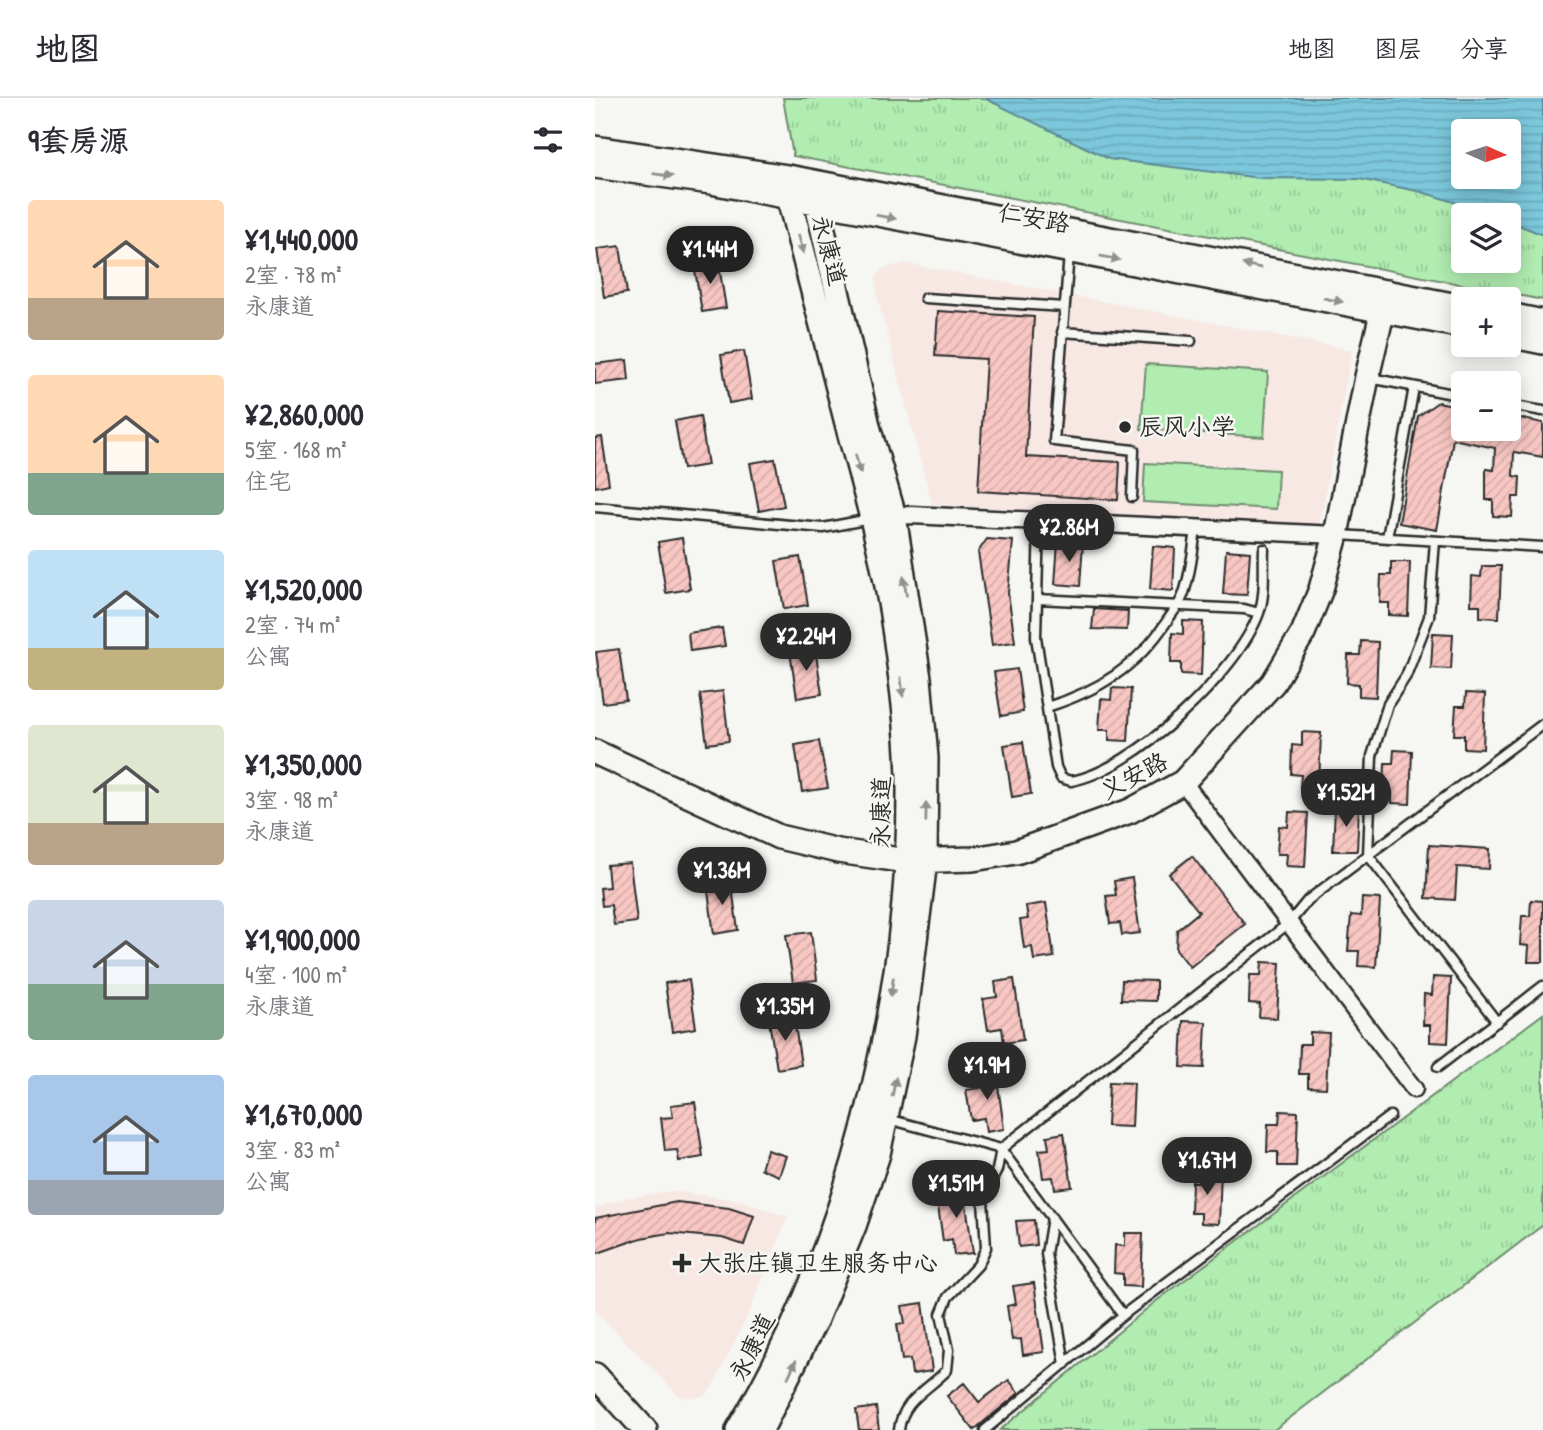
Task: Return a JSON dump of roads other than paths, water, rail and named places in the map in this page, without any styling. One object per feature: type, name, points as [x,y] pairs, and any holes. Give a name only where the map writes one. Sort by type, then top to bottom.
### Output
[{"type":"street","name":"仁安路","points":[[595,148],[818,194],[1385,301],[1451,306]]},
{"type":"street","name":"仁安路","points":[[595,166],[711,182],[789,188]]},
{"type":"street","name":"永康道","points":[[789,188],[884,517]]},
{"type":"street","name":"永康道","points":[[737,1430],[800,1310],[877,1116],[903,1037],[926,758],[919,678],[884,517],[870,430],[818,194]]},
{"type":"street","name":"仁安路","points":[[1385,301],[1451,322]]},
{"type":"street","name":"义安路","points":[[595,752],[779,837],[838,851],[916,861],[973,859],[1016,852],[1130,811],[1183,782],[1273,683],[1303,633],[1321,589],[1336,535],[1385,301]]},
{"type":"street","points":[[1521,317],[1543,322]]},
{"type":"street","points":[[1521,337],[1543,342]]},
{"type":"street","points":[[884,517],[1039,521],[1336,535]]},
{"type":"street","points":[[1183,782],[1413,1089]]},
{"type":"street","name":"永康道","points":[[761,1430],[816,1319],[854,1226],[877,1116]]},
{"type":"street","points":[[595,1375],[645,1430]]},
{"type":"lane","points":[[1071,241],[1054,441],[1134,450],[1132,497]]},
{"type":"lane","points":[[925,298],[1064,307]]},
{"type":"lane","points":[[1062,332],[1191,341]]},
{"type":"lane","points":[[1367,377],[1451,394]]},
{"type":"lane","points":[[1387,538],[1414,387]]},
{"type":"lane","points":[[1521,407],[1543,411]]},
{"type":"lane","points":[[595,507],[823,528],[884,517]]},
{"type":"lane","points":[[1039,521],[1036,637],[1056,767],[1061,778],[1071,781],[1082,779],[1139,749],[1172,724],[1212,683],[1240,647],[1259,613],[1264,549]]},
{"type":"lane","points":[[1047,707],[1080,696],[1123,671],[1144,652],[1177,606],[1190,574],[1196,529]]},
{"type":"lane","points":[[1336,535],[1543,547]]},
{"type":"lane","points":[[1435,541],[1429,618],[1406,676],[1388,704],[1372,756],[1368,855],[1497,1022]]},
{"type":"lane","points":[[1037,599],[1244,608],[1259,613]]},
{"type":"lane","points":[[899,1430],[903,1413],[913,1398],[947,1370],[950,1350],[941,1314],[948,1297],[978,1265],[986,1248],[983,1200],[997,1170],[1001,1149],[1289,923],[1308,900],[1543,724]]},
{"type":"lane","points":[[1438,1067],[1543,986]]},
{"type":"lane","points":[[877,1116],[1001,1149],[1123,1315]]},
{"type":"lane","points":[[985,1430],[1123,1315],[1390,1116]]},
{"type":"lane","points":[[1052,1219],[1046,1254],[1065,1364]]},
{"type":"water","points":[[984,98],[1543,98],[1543,235],[1521,226],[1521,203],[1457,203],[1422,192],[1359,179],[1260,178],[1109,159]]},
{"type":"place","name":"辰风小学","points":[[1125,427]]},
{"type":"place","name":"大张庄镇卫生服务中心","points":[[682,1263]]}]
